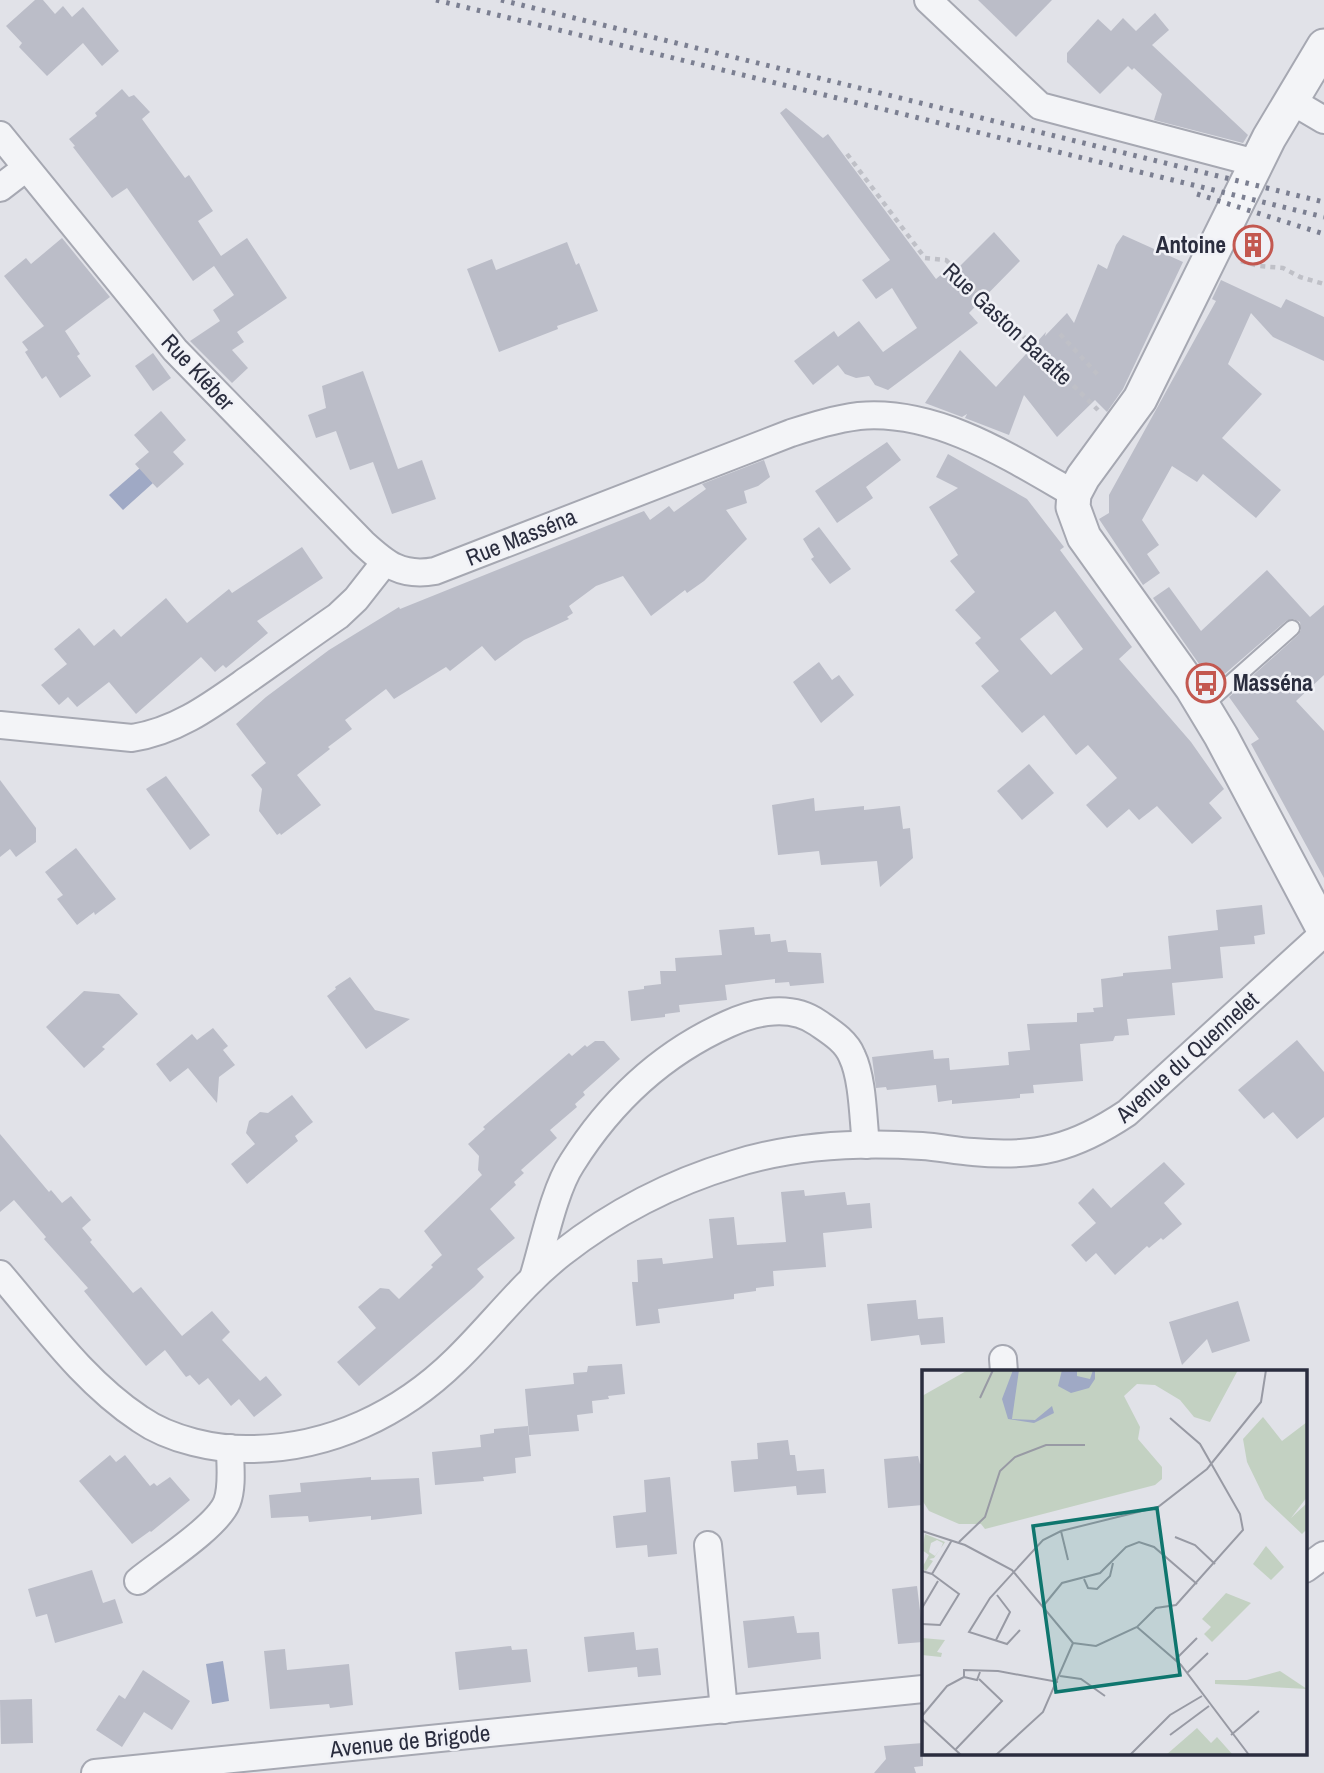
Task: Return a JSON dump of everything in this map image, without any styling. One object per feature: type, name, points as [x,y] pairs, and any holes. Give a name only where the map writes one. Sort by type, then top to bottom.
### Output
[{"type":"street","points":[[928,0],[1040,106],[1256,163]]},
{"type":"street","points":[[1324,46],[1290,100],[1256,163],[1140,399],[1083,477],[1074,494],[1073,507],[1084,537],[1203,707],[1254,795],[1324,931]]},
{"type":"street","points":[[1290,100],[1324,120]]},
{"type":"street","name":"Rue Kléber","points":[[0,135],[175,350],[363,543],[385,562]]},
{"type":"street","points":[[0,188],[26,168]]},
{"type":"street","name":"Rue Masséna","points":[[385,562],[402,571],[435,571],[790,433],[861,416],[914,420],[949,430],[995,450],[1074,494]]},
{"type":"street","points":[[0,724],[132,738],[154,735],[178,725],[338,616],[356,600],[385,562]]},
{"type":"street","name":"Avenue du Quennelet","points":[[0,1274],[89,1377],[118,1404],[144,1422],[173,1435],[208,1445],[271,1449],[299,1445],[353,1429],[406,1401],[455,1361],[533,1278],[560,1254],[643,1199],[695,1178],[736,1163],[784,1151],[866,1145],[925,1146],[1009,1155],[1044,1151],[1099,1133],[1127,1113],[1324,931]]},
{"type":"street","name":"Avenue du Quennelet","points":[[533,1278],[561,1185],[589,1136],[629,1091],[666,1057],[695,1038],[744,1017],[769,1011],[792,1012],[812,1019],[842,1041],[852,1055],[857,1069],[866,1145]]},
{"type":"street","points":[[138,1581],[219,1516],[227,1500],[230,1448]]},
{"type":"street","points":[[708,1545],[724,1710]]},
{"type":"street","points":[[1306,1568],[1324,1555]]},
{"type":"street","name":"Avenue de Brigode","points":[[95,1773],[922,1689]]},
{"type":"lane","points":[[1203,707],[1292,628]]},
{"type":"path","name":"Rue Gaston Baratte","points":[[847,154],[925,258],[946,260],[1118,430]]},
{"type":"path","points":[[1214,250],[1259,266],[1283,268],[1300,277],[1324,284]]},
{"type":"path","name":"Rue Gaston Baratte","points":[[1060,334],[1099,376]]},
{"type":"water","points":[[140,468],[153,483],[123,510],[109,495]]},
{"type":"water","points":[[223,1661],[229,1701],[212,1704],[206,1664]]},
{"type":"building","points":[[35,0],[43,0],[55,14],[63,6],[72,17],[83,7],[119,51],[102,66],[83,43],[47,76],[19,47],[22,43],[6,26]]},
{"type":"building","points":[[978,0],[1052,0],[1016,37]]},
{"type":"building","points":[[1155,13],[1169,30],[1152,45],[1248,135],[1243,143],[1154,120],[1162,94],[1134,68],[1132,70],[1128,66],[1100,94],[1067,62],[1067,53],[1098,19],[1111,31],[1123,18],[1136,31]]},
{"type":"building","points":[[122,89],[129,97],[134,95],[150,112],[142,119],[185,178],[189,175],[213,211],[198,221],[221,256],[247,238],[287,298],[237,332],[244,342],[232,350],[248,368],[232,383],[190,341],[220,321],[213,310],[234,295],[214,266],[193,281],[127,188],[112,198],[69,139],[97,116],[95,113]]},
{"type":"building","points":[[786,108],[823,138],[828,134],[936,279],[950,267],[954,272],[994,232],[1020,261],[969,313],[978,323],[888,390],[875,385],[869,376],[856,378],[845,374],[838,365],[813,385],[794,361],[834,331],[838,337],[859,321],[883,352],[917,328],[892,288],[876,299],[862,280],[890,260],[780,113]]},
{"type":"building","points":[[1123,235],[1183,262],[1123,389],[1107,412],[1095,400],[1057,437],[1024,395],[1009,435],[965,418],[967,414],[962,417],[925,403],[960,350],[996,387],[1067,313],[1074,323],[1098,264],[1107,269]]},
{"type":"building","points":[[62,238],[110,297],[65,331],[80,354],[77,356],[91,376],[60,398],[46,376],[42,379],[25,352],[28,350],[22,342],[44,326],[4,276],[26,258],[31,264]]},
{"type":"building","points":[[567,242],[576,265],[579,263],[598,311],[499,352],[467,269],[492,259],[496,270]]},
{"type":"building","points":[[1221,280],[1281,308],[1286,299],[1324,317],[1324,361],[1273,337],[1251,313],[1228,364],[1262,394],[1222,438],[1281,490],[1256,518],[1203,474],[1197,482],[1172,466],[1142,520],[1159,545],[1147,554],[1160,573],[1143,585],[1099,519],[1109,513],[1109,495],[1216,301],[1212,299]]},
{"type":"building","points":[[153,353],[171,378],[153,391],[135,366]]},
{"type":"building","points":[[363,371],[398,469],[422,460],[436,499],[392,514],[373,462],[350,470],[336,431],[316,438],[308,415],[326,408],[322,386]]},
{"type":"building","points":[[161,411],[186,440],[173,452],[184,464],[157,488],[135,464],[149,452],[134,435]]},
{"type":"building","points":[[887,442],[901,460],[866,487],[873,498],[837,523],[815,491]]},
{"type":"building","points":[[948,454],[1027,499],[1064,547],[1060,550],[1132,647],[1119,659],[1191,742],[1224,789],[1209,803],[1222,818],[1192,844],[1157,806],[1139,820],[1129,809],[1107,828],[1086,805],[1117,778],[1088,745],[1076,755],[1044,715],[1022,733],[981,686],[999,671],[975,643],[981,638],[955,610],[975,592],[950,561],[958,555],[929,507],[958,488],[936,477]],"holes":[[[1055,611],[1083,649],[1051,675],[1020,639]]]},
{"type":"building","points":[[764,460],[770,477],[758,486],[744,491],[747,503],[726,510],[747,539],[704,581],[687,593],[685,590],[651,616],[623,576],[596,586],[569,606],[573,613],[567,617],[569,619],[524,640],[495,661],[482,646],[450,671],[446,667],[394,699],[386,689],[345,720],[352,729],[297,775],[321,805],[281,835],[277,835],[259,811],[262,789],[251,775],[266,763],[236,724],[266,697],[329,650],[399,607],[400,609],[644,511],[650,520],[669,506],[674,512],[706,489],[702,484]]},
{"type":"building","points":[[819,527],[851,569],[830,584],[811,559],[814,557],[803,539]]},
{"type":"building","points":[[302,547],[323,578],[257,621],[268,633],[226,668],[223,665],[215,672],[201,657],[136,714],[109,682],[77,707],[68,697],[59,705],[41,685],[67,664],[54,649],[79,628],[94,646],[114,629],[121,637],[166,598],[187,623],[229,589],[232,593]]},
{"type":"building","points":[[1267,570],[1310,617],[1324,605],[1324,675],[1296,701],[1324,731],[1324,878],[1251,744],[1259,739],[1229,697],[1298,635],[1301,630],[1300,622],[1294,619],[1286,621],[1213,684],[1153,598],[1169,587],[1201,631]]},
{"type":"building","points":[[819,662],[832,680],[839,675],[854,695],[821,723],[793,682]]},
{"type":"building","points":[[1029,764],[1054,793],[1022,820],[997,791]]},
{"type":"building","points":[[166,776],[210,835],[190,850],[146,789]]},
{"type":"building","points":[[0,780],[36,828],[36,842],[16,857],[10,849],[0,857]]},
{"type":"building","points":[[814,798],[815,811],[864,806],[864,810],[900,806],[903,829],[910,828],[913,858],[880,887],[877,861],[821,865],[819,851],[778,855],[772,805]]},
{"type":"building","points":[[76,848],[116,899],[77,925],[57,899],[63,895],[45,872]]},
{"type":"building","points":[[1262,905],[1265,934],[1254,936],[1255,944],[1220,947],[1223,978],[1172,983],[1175,1015],[1127,1019],[1129,1035],[1115,1036],[1113,1041],[1080,1044],[1083,1081],[1033,1085],[1034,1093],[1020,1094],[1020,1098],[952,1104],[952,1100],[938,1102],[936,1085],[887,1090],[886,1087],[876,1088],[872,1057],[933,1050],[934,1059],[949,1058],[950,1070],[1009,1065],[1008,1052],[1030,1050],[1027,1024],[1077,1022],[1077,1013],[1094,1012],[1093,1008],[1103,1007],[1101,979],[1123,976],[1123,973],[1171,969],[1168,936],[1218,930],[1216,910]]},
{"type":"building","points":[[754,927],[755,935],[770,934],[771,942],[786,940],[788,952],[821,953],[824,983],[790,986],[789,982],[775,983],[775,979],[725,985],[727,1000],[679,1005],[680,1012],[665,1014],[665,1017],[631,1021],[628,991],[661,984],[660,971],[676,971],[675,958],[722,955],[719,930]]},
{"type":"building","points":[[350,977],[375,1010],[410,1019],[366,1049],[327,996]]},
{"type":"building","points":[[84,991],[119,994],[138,1014],[102,1047],[105,1049],[84,1068],[46,1027]]},
{"type":"building","points":[[213,1028],[228,1046],[223,1050],[235,1065],[219,1077],[217,1103],[188,1068],[170,1082],[156,1064],[192,1034],[197,1040]]},
{"type":"building","points":[[1297,1040],[1324,1072],[1324,1117],[1297,1139],[1273,1112],[1264,1119],[1238,1090]]},
{"type":"building","points":[[595,1041],[604,1041],[620,1059],[583,1092],[585,1095],[575,1104],[577,1107],[550,1130],[557,1138],[521,1170],[524,1173],[514,1182],[516,1185],[490,1209],[515,1238],[477,1269],[484,1277],[474,1287],[359,1386],[337,1362],[376,1328],[358,1307],[380,1288],[389,1289],[399,1299],[442,1255],[424,1231],[482,1175],[478,1170],[479,1156],[468,1144],[485,1129],[483,1127],[569,1053],[572,1056],[585,1045],[587,1047]]},
{"type":"building","points":[[292,1095],[313,1122],[295,1136],[298,1141],[247,1184],[231,1164],[255,1144],[246,1133],[249,1121],[260,1112],[268,1113]]},
{"type":"building","points":[[0,1134],[49,1192],[51,1190],[62,1203],[71,1196],[91,1220],[82,1228],[92,1240],[90,1242],[133,1293],[141,1287],[182,1336],[212,1311],[230,1332],[222,1340],[260,1381],[266,1376],[282,1395],[254,1417],[239,1399],[231,1406],[208,1378],[199,1385],[190,1375],[186,1377],[165,1350],[146,1366],[84,1291],[88,1288],[44,1239],[46,1237],[14,1200],[0,1212]]},
{"type":"building","points":[[1164,1162],[1185,1184],[1164,1203],[1182,1224],[1163,1240],[1161,1238],[1149,1248],[1147,1246],[1115,1275],[1096,1253],[1086,1262],[1071,1245],[1096,1223],[1078,1203],[1093,1188],[1111,1208]]},
{"type":"building","points":[[804,1190],[805,1196],[845,1192],[847,1205],[870,1203],[872,1228],[823,1233],[826,1267],[773,1271],[774,1286],[734,1294],[734,1299],[658,1309],[660,1323],[636,1326],[632,1282],[638,1282],[637,1260],[662,1258],[663,1264],[713,1258],[709,1219],[734,1217],[737,1245],[786,1242],[781,1192]]},
{"type":"building","points":[[916,1300],[918,1319],[943,1317],[945,1343],[921,1345],[919,1335],[871,1341],[867,1304]]},
{"type":"building","points":[[1238,1301],[1250,1341],[1212,1353],[1207,1339],[1182,1365],[1169,1322]]},
{"type":"building","points":[[622,1364],[625,1394],[592,1401],[593,1413],[577,1415],[579,1431],[529,1435],[525,1389],[574,1384],[573,1373],[587,1372],[588,1366]]},
{"type":"building","points":[[528,1426],[531,1456],[515,1458],[516,1473],[483,1477],[484,1481],[435,1485],[432,1452],[481,1447],[480,1435],[494,1433],[494,1429]]},
{"type":"building","points":[[788,1440],[790,1455],[795,1455],[797,1471],[824,1469],[826,1493],[797,1495],[796,1486],[734,1492],[731,1461],[758,1459],[757,1443]]},
{"type":"building","points":[[110,1455],[116,1462],[125,1455],[150,1486],[154,1483],[157,1486],[170,1477],[190,1500],[132,1544],[79,1481]]},
{"type":"building","points":[[918,1456],[922,1463],[922,1505],[888,1508],[884,1459]]},
{"type":"building","points":[[371,1477],[371,1480],[419,1478],[422,1514],[371,1520],[371,1516],[309,1522],[308,1516],[271,1518],[269,1495],[301,1492],[300,1483]]},
{"type":"building","points":[[670,1477],[677,1554],[648,1557],[647,1545],[616,1548],[613,1516],[646,1512],[644,1480]]},
{"type":"building","points":[[92,1570],[103,1603],[115,1599],[123,1623],[55,1643],[47,1614],[36,1617],[28,1589]]},
{"type":"building","points":[[917,1586],[922,1642],[898,1644],[892,1589]]},
{"type":"building","points":[[794,1616],[797,1633],[819,1632],[821,1659],[748,1668],[743,1621]]},
{"type":"building","points":[[634,1632],[636,1650],[658,1648],[661,1675],[638,1677],[637,1667],[588,1672],[584,1637]]},
{"type":"building","points":[[511,1646],[512,1650],[527,1649],[531,1682],[459,1690],[455,1652]]},
{"type":"building","points":[[285,1649],[287,1670],[349,1664],[353,1705],[330,1708],[329,1704],[270,1709],[264,1651]]},
{"type":"building","points":[[143,1670],[190,1701],[172,1730],[144,1712],[122,1747],[96,1730],[119,1695],[125,1699]]},
{"type":"building","points":[[32,1699],[33,1743],[1,1744],[0,1700]]},
{"type":"building","points":[[922,1743],[923,1766],[914,1767],[916,1773],[874,1773],[886,1759],[884,1746]]},
{"type":"railway","points":[[436,0],[1324,217]]},
{"type":"railway","points":[[501,0],[1324,202]]},
{"type":"railway","points":[[1197,194],[1324,234]]},
{"type":"place","name":"Antoine","points":[[1253,245]]},
{"type":"place","name":"Masséna","points":[[1206,683]]}]
